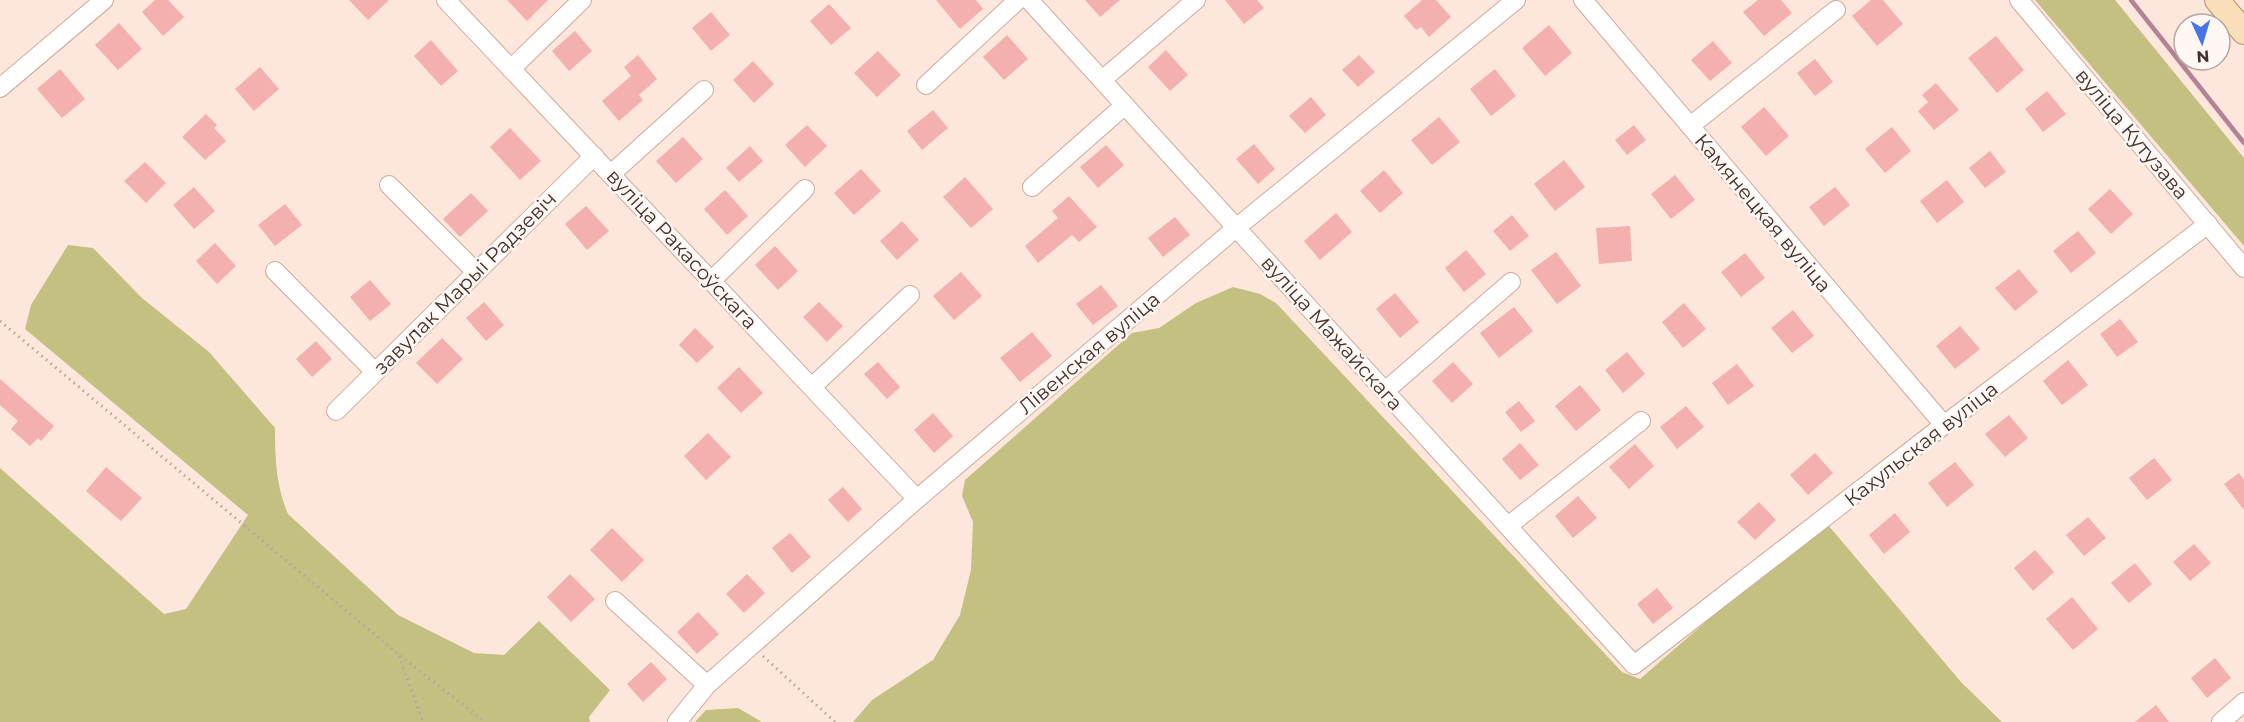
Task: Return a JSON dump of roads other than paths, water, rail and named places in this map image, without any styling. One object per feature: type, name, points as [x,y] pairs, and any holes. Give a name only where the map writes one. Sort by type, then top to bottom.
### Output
[{"type":"main road","points":[[2217,0],[2244,32]]},
{"type":"street","points":[[0,88],[104,0]]},
{"type":"street","name":"вуліца Ракасоўскага","points":[[446,0],[917,499]]},
{"type":"street","points":[[511,69],[582,0]]},
{"type":"street","points":[[926,85],[1018,0]]},
{"type":"street","name":"вуліца Мажайскага","points":[[1029,0],[1634,665]]},
{"type":"street","points":[[1102,80],[1196,0]]},
{"type":"street","name":"Лівенская вуліца","points":[[678,722],[707,685],[917,499],[1236,228],[1516,0]]},
{"type":"street","name":"Камянецкая вуліца","points":[[1583,0],[1944,425]]},
{"type":"street","name":"вуліца Кутузава","points":[[2019,0],[2244,268]]},
{"type":"street","points":[[1690,126],[1836,10]]},
{"type":"street","points":[[611,174],[704,90]]},
{"type":"street","points":[[1032,187],[1125,105]]},
{"type":"street","name":"завулак Марыі Радзевіч","points":[[336,411],[594,156]]},
{"type":"street","points":[[389,185],[476,272]]},
{"type":"street","points":[[712,280],[804,189]]},
{"type":"street","name":"Кахульская вуліца","points":[[1634,665],[2208,224]]},
{"type":"street","points":[[275,271],[375,372]]},
{"type":"street","points":[[1385,391],[1511,282]]},
{"type":"street","points":[[812,387],[910,295]]},
{"type":"street","points":[[1508,526],[1641,422]]},
{"type":"street","points":[[615,601],[707,685]]},
{"type":"street","points":[[2221,722],[2244,702]]},
{"type":"waterway","points":[[2131,0],[2244,143]]}]
